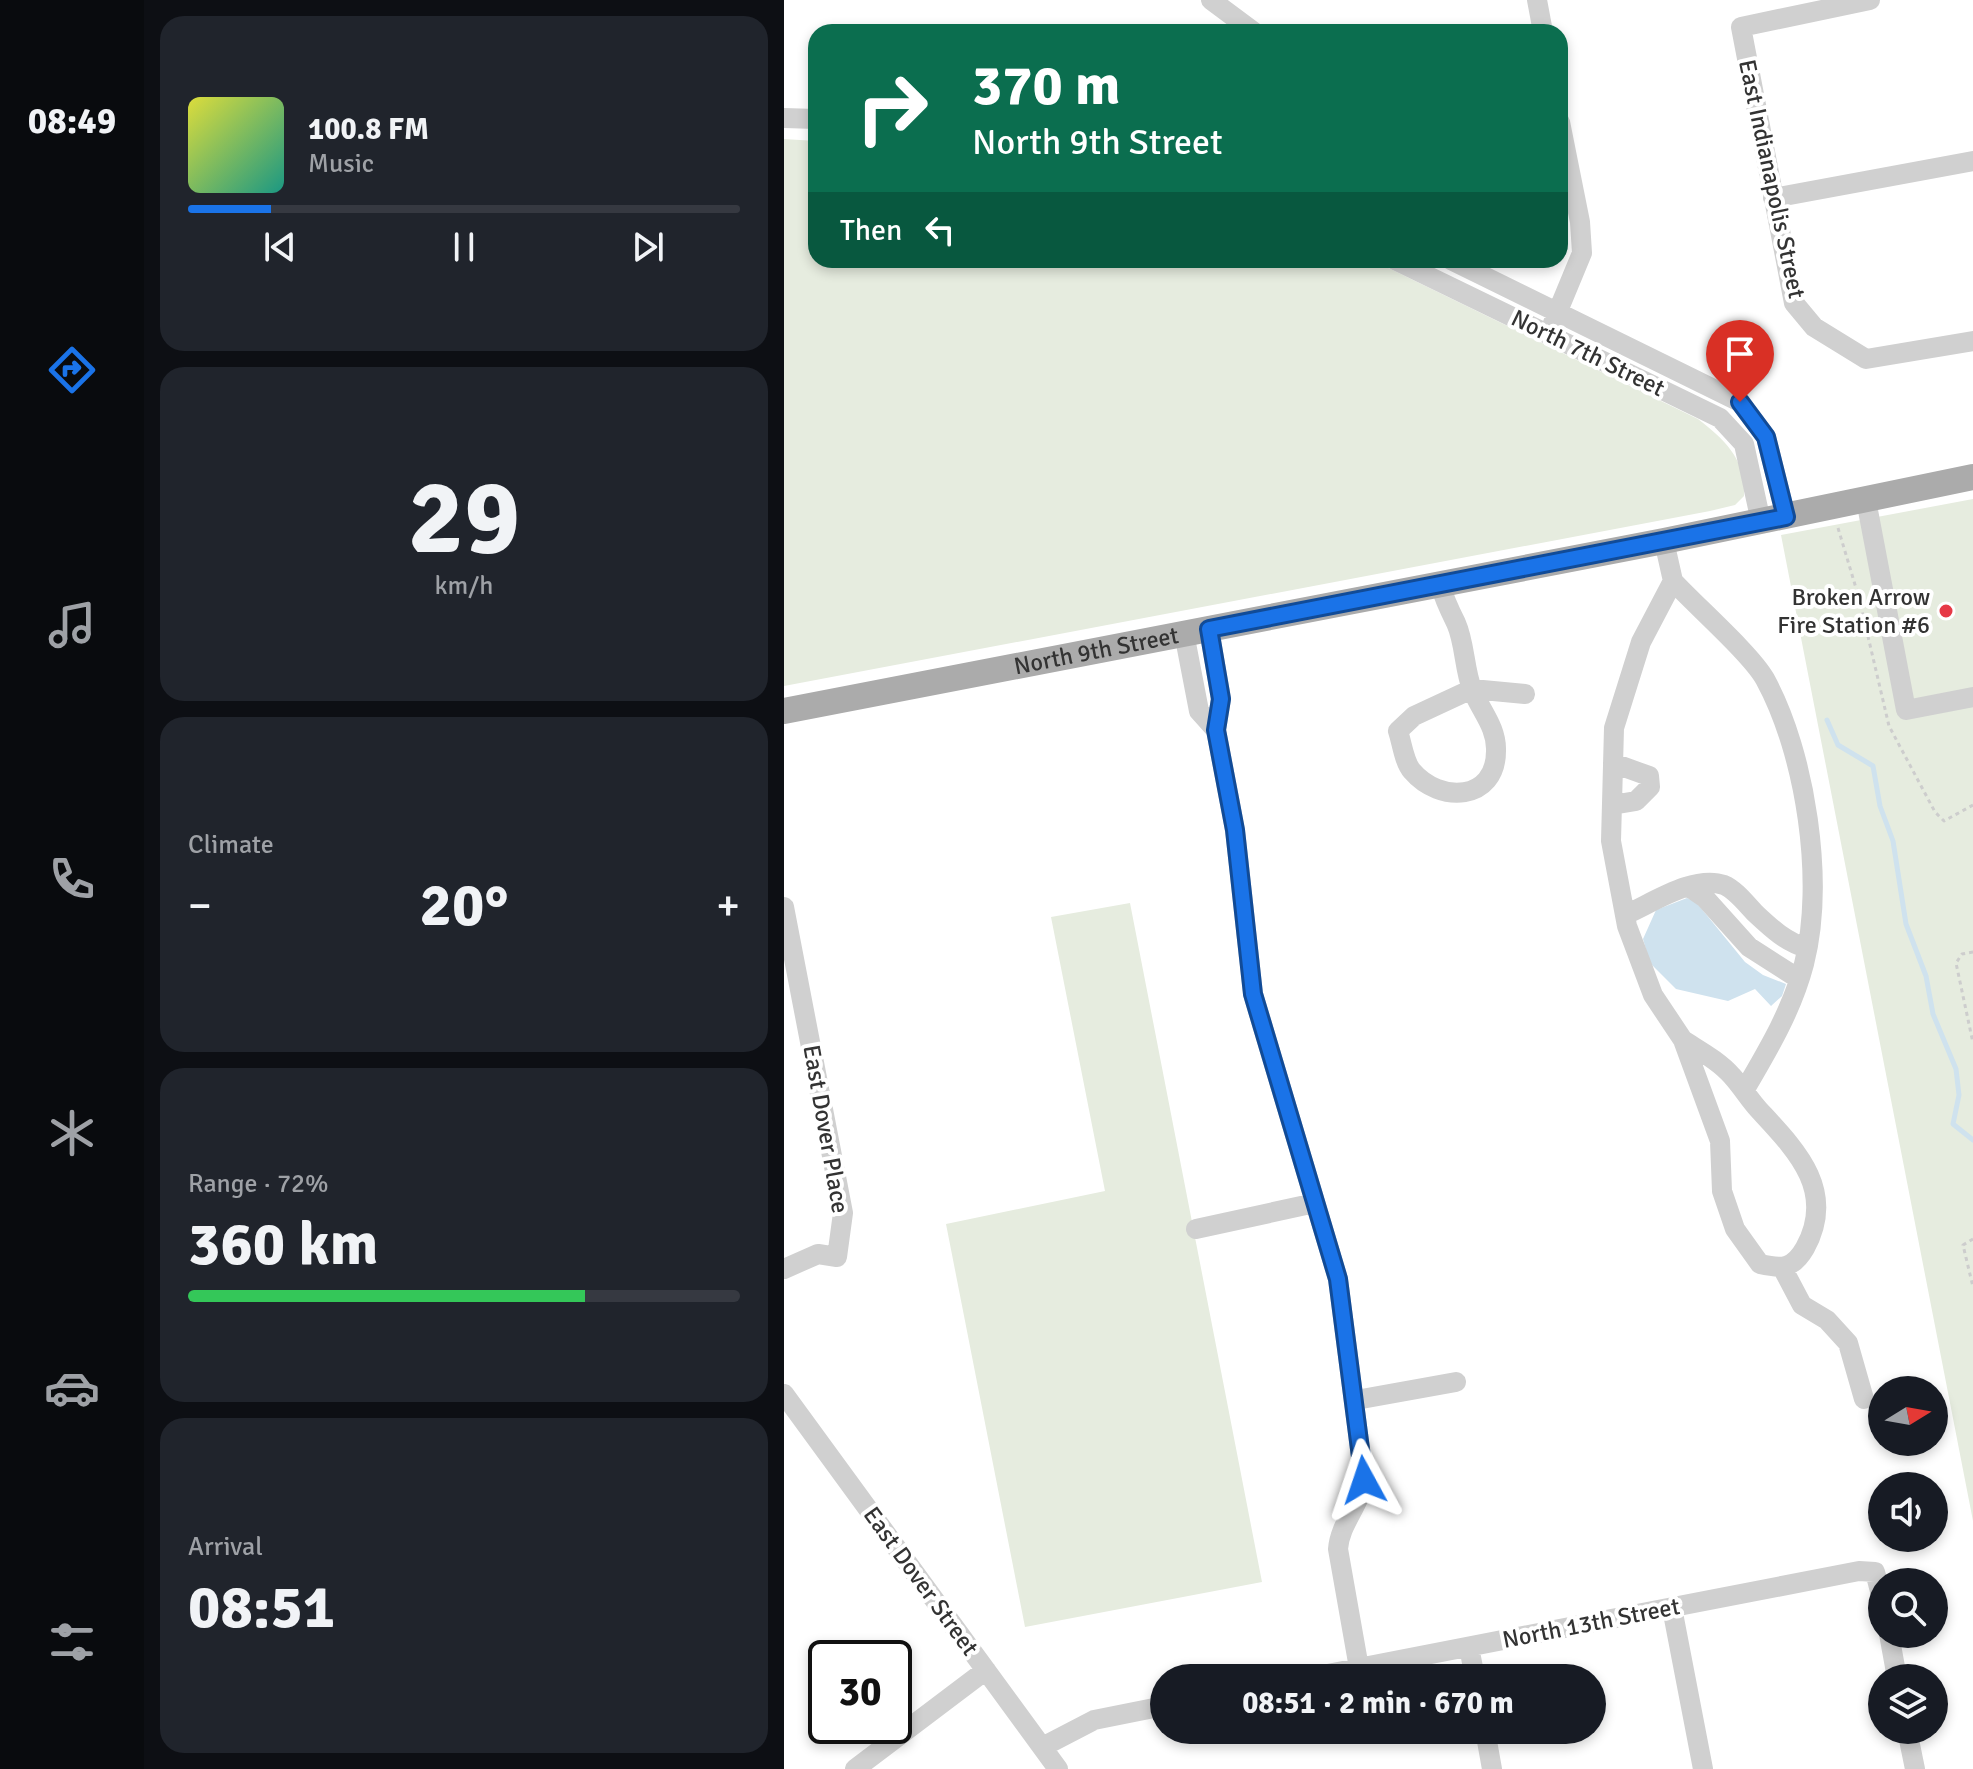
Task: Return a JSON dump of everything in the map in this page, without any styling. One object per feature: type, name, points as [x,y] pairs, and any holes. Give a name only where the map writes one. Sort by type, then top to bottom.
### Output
[{"type":"main road","name":"North 9th Street","points":[[784,711],[1664,541],[1973,477]]},
{"type":"street","points":[[1211,0],[1243,24]]},
{"type":"street","points":[[1537,0],[1542,24]]},
{"type":"street","name":"East Indianapolis Street","points":[[1870,0],[1741,27],[1794,303],[1814,327],[1866,359],[1973,341]]},
{"type":"street","points":[[784,118],[808,119]]},
{"type":"street","points":[[1773,198],[1973,161]]},
{"type":"street","points":[[1548,334],[1582,253],[1580,222],[1568,167]]},
{"type":"street","name":"North 7th Street","points":[[1412,268],[1707,410],[1730,425],[1748,455],[1774,519]]},
{"type":"street","name":"North 7th Street","points":[[1467,268],[1740,402],[1766,437],[1774,519]]},
{"type":"street","points":[[1866,500],[1906,710],[1973,697]]},
{"type":"street","points":[[1664,541],[1673,581],[1764,676],[1787,728],[1804,801],[1812,872],[1812,921],[1807,948],[1788,1012],[1744,1091]]},
{"type":"street","points":[[1673,581],[1641,642],[1614,728],[1611,841],[1625,915],[1653,995],[1683,1040],[1720,1141],[1722,1191],[1735,1229],[1760,1264],[1783,1269],[1795,1263],[1807,1244],[1816,1210],[1814,1188],[1802,1157],[1721,1065],[1683,1040]]},
{"type":"street","points":[[1440,584],[1446,607],[1456,624],[1472,689],[1494,733],[1493,771],[1479,788],[1455,795],[1427,785],[1410,769],[1398,731],[1414,716],[1472,689],[1525,694]]},
{"type":"street","points":[[1196,631],[1221,699],[1216,730],[1235,830],[1256,1011],[1340,1288],[1364,1480],[1361,1494],[1341,1530],[1338,1549],[1358,1664]]},
{"type":"street","points":[[1612,805],[1636,801],[1650,787],[1649,776],[1640,770],[1613,763]]},
{"type":"street","points":[[1625,915],[1689,887],[1711,883],[1725,886],[1791,943],[1807,948]]},
{"type":"street","points":[[1689,887],[1705,898],[1749,947],[1799,979]]},
{"type":"street","name":"East Dover Place","points":[[784,907],[843,1213],[837,1257],[818,1254],[784,1269]]},
{"type":"street","points":[[1196,1229],[1315,1203]]},
{"type":"street","points":[[1783,1269],[1802,1305],[1827,1320],[1848,1343],[1864,1399]]},
{"type":"street","points":[[1356,1400],[1456,1382]]},
{"type":"street","name":"East Dover Street","points":[[784,1394],[1058,1769]]},
{"type":"street","name":"North 13th Street","points":[[1380,1664],[1868,1572]]},
{"type":"street","points":[[1672,1608],[1703,1769]]},
{"type":"street","points":[[1469,1647],[1472,1664]]},
{"type":"street","points":[[855,1769],[986,1670]]},
{"type":"street","points":[[1042,1747],[1094,1720],[1150,1709]]},
{"type":"street","points":[[1488,1744],[1492,1769]]},
{"type":"street","points":[[1910,1744],[1915,1769]]},
{"type":"path","points":[[1838,528],[1859,598],[1889,726],[1935,812],[1944,821],[1973,805]]},
{"type":"path","points":[[1973,952],[1962,954],[1956,963],[1973,1043]]},
{"type":"path","points":[[1973,1239],[1963,1245],[1973,1287]]},
{"type":"shaded area","points":[[784,139],[808,140],[808,268],[1388,268],[1698,419],[1732,452],[1744,483],[1744,496],[1735,505],[1710,511],[784,686]]},
{"type":"shaded area","points":[[1973,499],[1973,1521],[1948,1393],[1948,1376],[1945,1376],[1781,535]]},
{"type":"shaded area","points":[[1130,903],[1262,1582],[1025,1627],[946,1224],[1105,1191],[1051,917]]},
{"type":"water","points":[[1687,898],[1696,902],[1745,962],[1763,975],[1786,984],[1782,996],[1771,1006],[1755,989],[1728,1001],[1676,989],[1650,963],[1643,939],[1656,910]]},
{"type":"waterway","points":[[1827,720],[1838,745],[1873,766],[1880,806],[1893,841],[1906,924],[1926,976],[1933,1014],[1956,1069],[1959,1095],[1953,1124],[1973,1140]]},
{"type":"place","name":"Broken Arrow Fire Station #6","points":[[1946,611]]},
{"type":"route","points":[[1364,1480],[1353,1371],[1338,1279],[1263,1039],[1253,994],[1235,830],[1216,730],[1222,705],[1209,629],[1786,517],[1766,437],[1740,402]]}]
